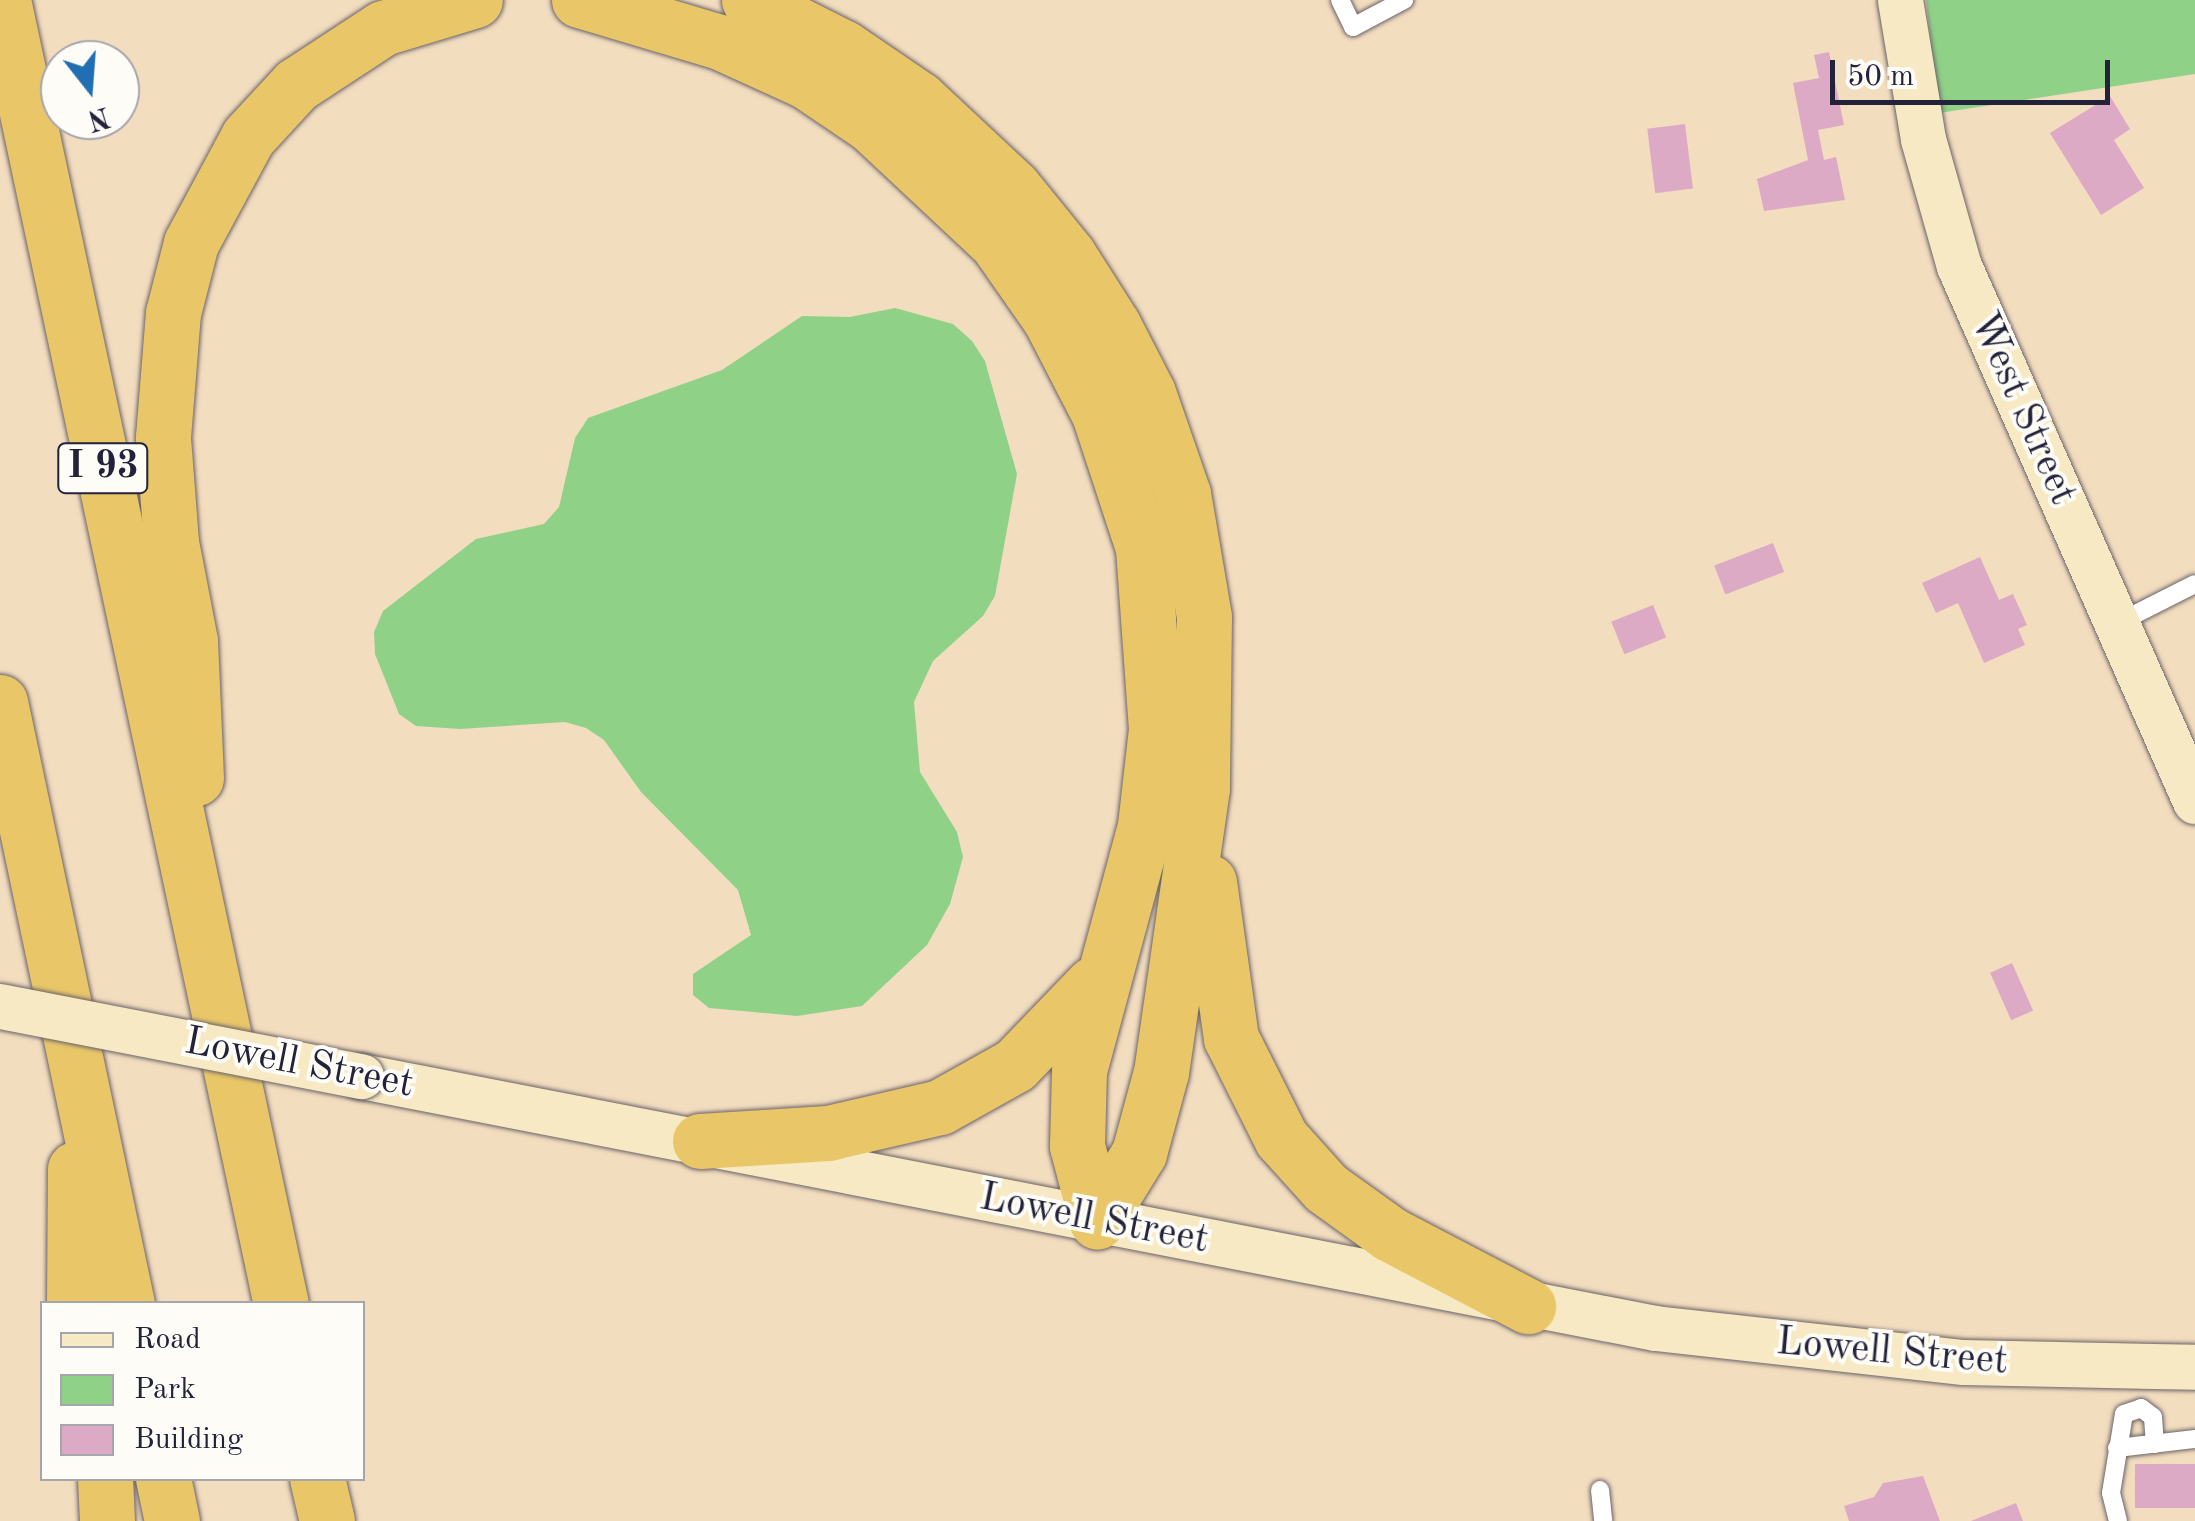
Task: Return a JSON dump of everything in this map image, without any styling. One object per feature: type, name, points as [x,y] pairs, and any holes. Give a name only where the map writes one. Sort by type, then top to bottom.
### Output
[{"type":"highway","name":"I 93","points":[[3,0],[280,1301]]},
{"type":"highway","points":[[204,936],[190,641],[163,451],[167,354],[182,276],[227,171],[296,85],[383,28],[475,0]]},
{"type":"highway","points":[[579,0],[720,42],[806,81],[872,125],[997,243],[1077,365],[1134,510],[1153,632],[1151,793],[1084,1044],[1076,1122],[1097,1221]]},
{"type":"highway","points":[[749,0],[844,48],[932,112],[1043,222],[1113,325],[1162,430],[1197,550],[1206,672],[1202,788],[1150,1118],[1139,1153],[1097,1221]]},
{"type":"highway","points":[[0,702],[126,1301]]},
{"type":"highway","points":[[1202,788],[1221,991],[1238,1059],[1268,1120],[1344,1202],[1390,1234],[1528,1306]]},
{"type":"highway","points":[[700,1141],[828,1133],[940,1106],[1035,1048],[1078,1005],[1104,964]]},
{"type":"highway","points":[[74,1301],[76,1056]]},
{"type":"highway","points":[[105,1481],[107,1521]]},
{"type":"highway","points":[[164,1481],[172,1521]]},
{"type":"highway","points":[[318,1481],[327,1521]]},
{"type":"main road","name":"West Street","points":[[1900,0],[1923,138],[1959,266],[2195,801]]},
{"type":"main road","name":"Lowell Street","points":[[0,1006],[1528,1306],[1789,1346],[2142,1388],[2192,1366]]},
{"type":"lane","points":[[1340,0],[1354,27],[1404,0]]},
{"type":"lane","points":[[2117,623],[2195,584]]},
{"type":"lane","points":[[2142,1388],[2153,1417],[2155,1444]]},
{"type":"lane","points":[[2118,1521],[2112,1493],[2117,1448],[2124,1414],[2142,1388]]},
{"type":"lane","points":[[2117,1448],[2195,1438]]},
{"type":"lane","points":[[1600,1490],[1603,1521]]},
{"type":"green space","points":[[1926,0],[2195,0],[2195,74],[1939,113]]},
{"type":"green space","points":[[895,308],[953,324],[972,341],[985,361],[1017,474],[995,596],[983,616],[933,661],[914,702],[920,772],[957,832],[963,857],[950,904],[927,945],[862,1006],[797,1016],[709,1008],[693,995],[693,974],[751,935],[738,890],[641,792],[604,740],[586,728],[565,722],[460,729],[416,726],[399,714],[375,654],[374,632],[383,611],[476,539],[544,524],[559,507],[575,438],[588,418],[722,370],[802,316],[850,317]]},
{"type":"building","points":[[1829,52],[1844,125],[1818,130],[1824,160],[1836,157],[1845,200],[1764,211],[1757,179],[1808,160],[1793,83],[1819,78],[1814,55]]},
{"type":"building","points":[[2110,96],[2130,129],[2114,140],[2144,188],[2101,215],[2050,133]]},
{"type":"building","points":[[1685,124],[1693,189],[1655,193],[1647,129]]},
{"type":"building","points":[[1773,543],[1784,572],[1725,595],[1714,566]]},
{"type":"building","points":[[1980,557],[1999,600],[2013,594],[2027,625],[2018,629],[2025,645],[1984,663],[1958,603],[1936,613],[1922,583]]},
{"type":"building","points":[[1653,605],[1666,637],[1624,654],[1611,622]]},
{"type":"building","points":[[2012,963],[2033,1011],[2011,1020],[1990,973]]},
{"type":"building","points":[[2135,1464],[2195,1464],[2195,1508],[2135,1508]]},
{"type":"building","points":[[1923,1476],[1940,1521],[1849,1521],[1844,1506],[1874,1497],[1883,1483]]},
{"type":"building","points":[[2016,1503],[2023,1521],[1971,1521]]}]
